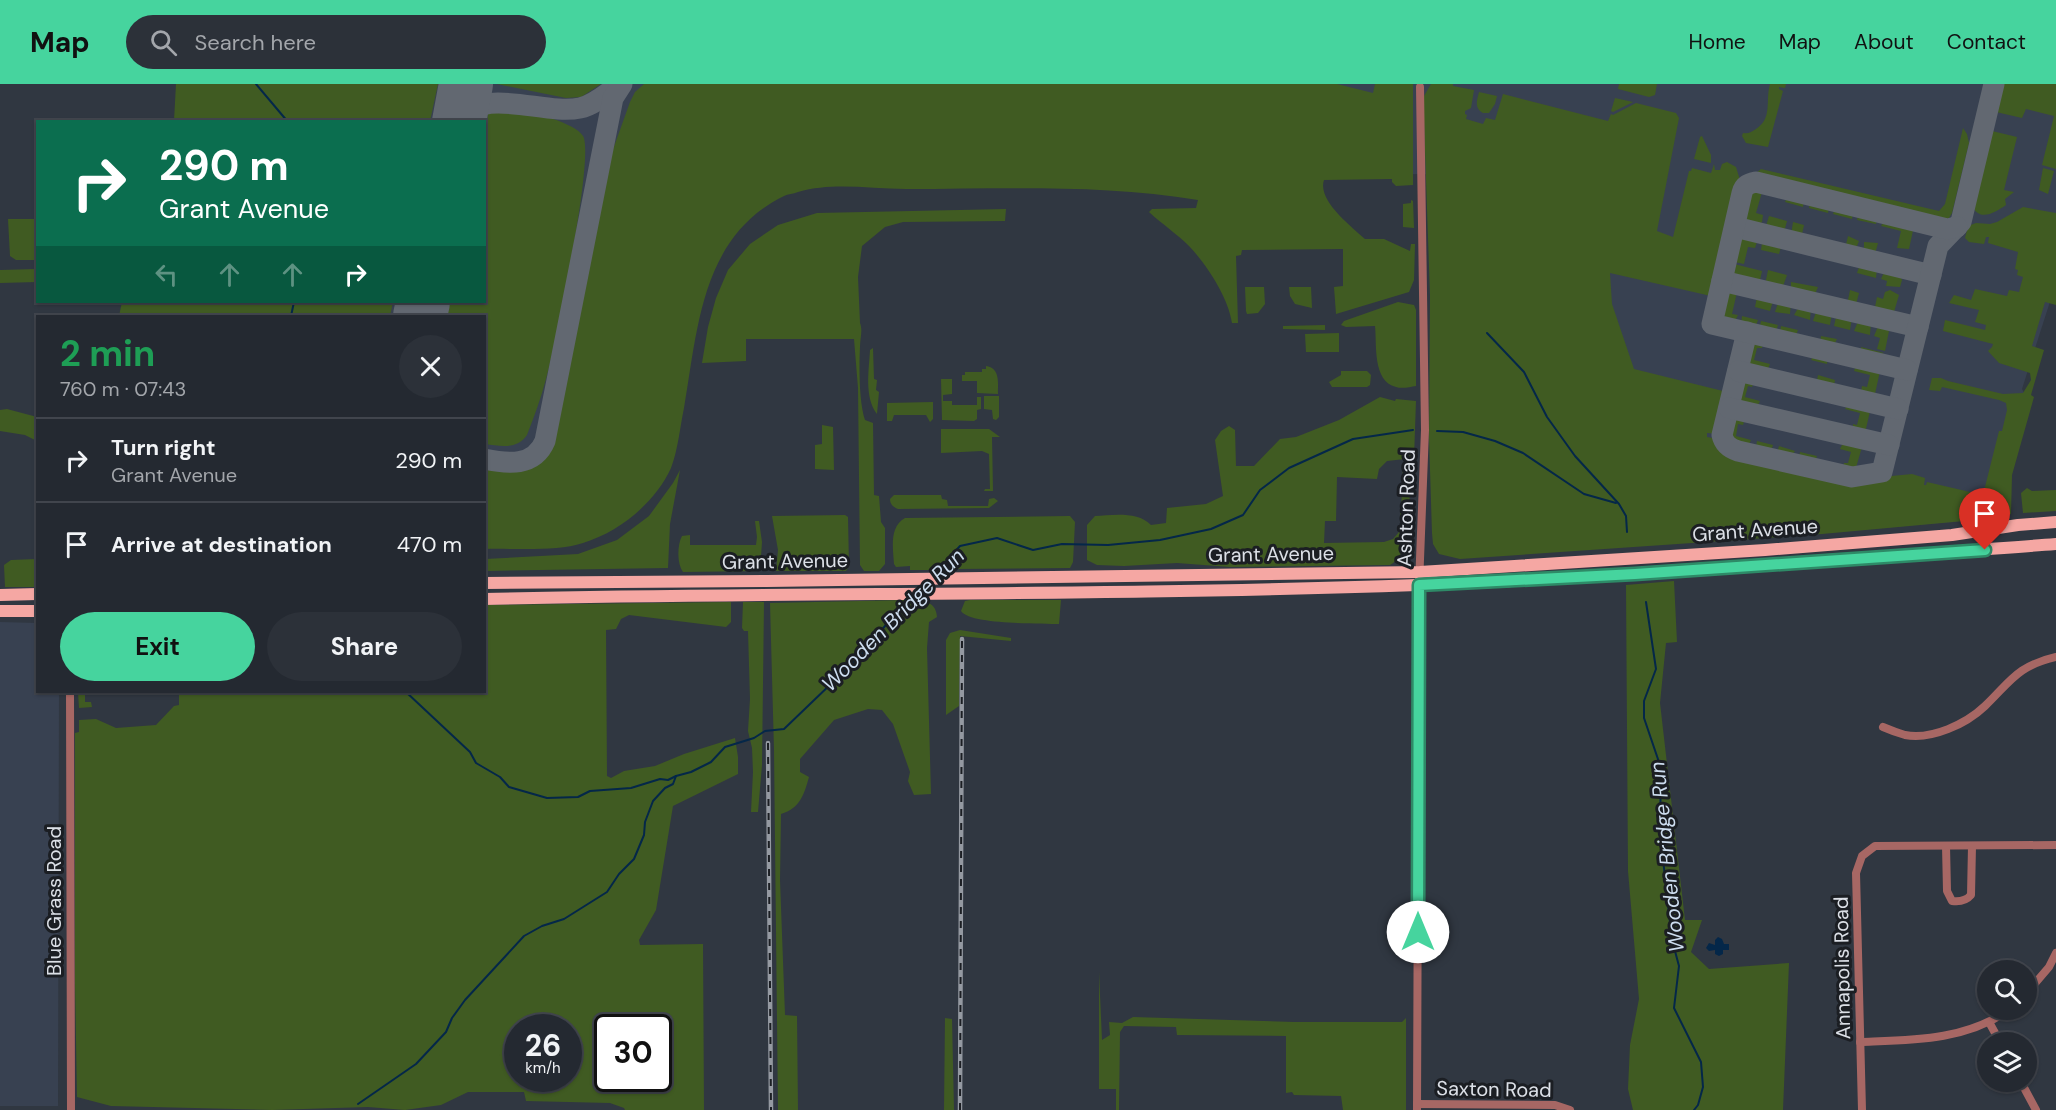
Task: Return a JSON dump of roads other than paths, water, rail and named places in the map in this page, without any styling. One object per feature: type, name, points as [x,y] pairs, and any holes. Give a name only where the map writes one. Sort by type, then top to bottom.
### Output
[{"type":"main road","name":"Grant Avenue","points":[[486,583],[1420,572],[1606,561],[1952,535],[2056,522]]},
{"type":"main road","points":[[1952,535],[1953,552]]},
{"type":"main road","points":[[1911,538],[1912,555]]},
{"type":"main road","name":"Grant Avenue","points":[[486,599],[1164,592],[1419,585],[1606,575],[2056,544]]},
{"type":"main road","points":[[1606,561],[1606,575]]},
{"type":"main road","points":[[1164,575],[1164,592]]},
{"type":"main road","points":[[789,595],[815,586],[849,585],[854,580]]},
{"type":"main road","points":[[0,595],[36,594]]},
{"type":"main road","points":[[0,611],[36,610]]},
{"type":"street","name":"Ashton Road","points":[[1417,1107],[1419,585],[1425,430],[1420,87]]},
{"type":"street","points":[[1883,728],[1906,735],[1923,736],[1940,732],[1974,714],[2014,674],[2031,665],[2056,657]]},
{"type":"street","name":"Blue Grass Road","points":[[70,693],[71,1110]]},
{"type":"street","points":[[1972,846],[1971,895],[1968,899],[1952,901],[1947,891],[1946,846],[2056,845]]},
{"type":"street","name":"Annapolis Road","points":[[1862,1110],[1856,873],[1862,856],[1875,846],[1946,846]]},
{"type":"street","points":[[2037,984],[2053,970],[2056,953]]},
{"type":"street","points":[[1860,1042],[1936,1038],[1965,1031],[1992,1020]]},
{"type":"street","points":[[1989,1022],[1994,1032]]},
{"type":"street","points":[[2026,1092],[2036,1110]]},
{"type":"street","name":"Saxton Road","points":[[1417,1107],[1555,1105],[1570,1110]]},
{"type":"water","points":[[1718,937],[1724,944],[1729,944],[1729,950],[1723,950],[1723,954],[1719,956],[1715,954],[1715,950],[1709,951],[1706,948],[1709,943],[1715,945]]},
{"type":"waterway","name":"Wooden Bridge Run","points":[[256,84],[286,120]]},
{"type":"waterway","name":"Wooden Bridge Run","points":[[291,315],[294,303]]},
{"type":"waterway","points":[[1487,333],[1524,372],[1547,417],[1575,456],[1619,504],[1626,516],[1627,532]]},
{"type":"waterway","name":"Wooden Bridge Run","points":[[935,574],[960,546],[997,538],[1033,550],[1062,544],[1108,545],[1160,540],[1211,529],[1243,515],[1260,490],[1289,468],[1353,439],[1413,430]]},
{"type":"waterway","name":"Wooden Bridge Run","points":[[1437,431],[1463,432],[1495,441],[1523,453],[1584,494],[1616,503]]},
{"type":"waterway","name":"Wooden Bridge Run","points":[[407,693],[470,752],[476,763],[500,777],[509,787],[547,798],[578,797],[590,791],[631,788],[660,779],[668,780],[691,772],[711,762],[725,747],[754,738],[765,731],[784,729],[860,656],[890,620],[913,598]]},
{"type":"waterway","name":"Wooden Bridge Run","points":[[1646,602],[1656,669],[1644,701],[1644,718],[1661,768],[1660,832],[1672,940],[1679,966],[1674,1008],[1701,1062],[1703,1087],[1698,1105],[1694,1110]]},
{"type":"waterway","points":[[358,1104],[416,1064],[446,1032],[452,1018],[465,1000],[524,936],[542,926],[564,919],[607,892],[619,874],[634,859],[644,835],[645,822],[653,801],[665,788],[673,784],[676,776]]},
{"type":"railway","points":[[960,1110],[962,639]]},
{"type":"railway","points":[[768,743],[771,1110]]}]
